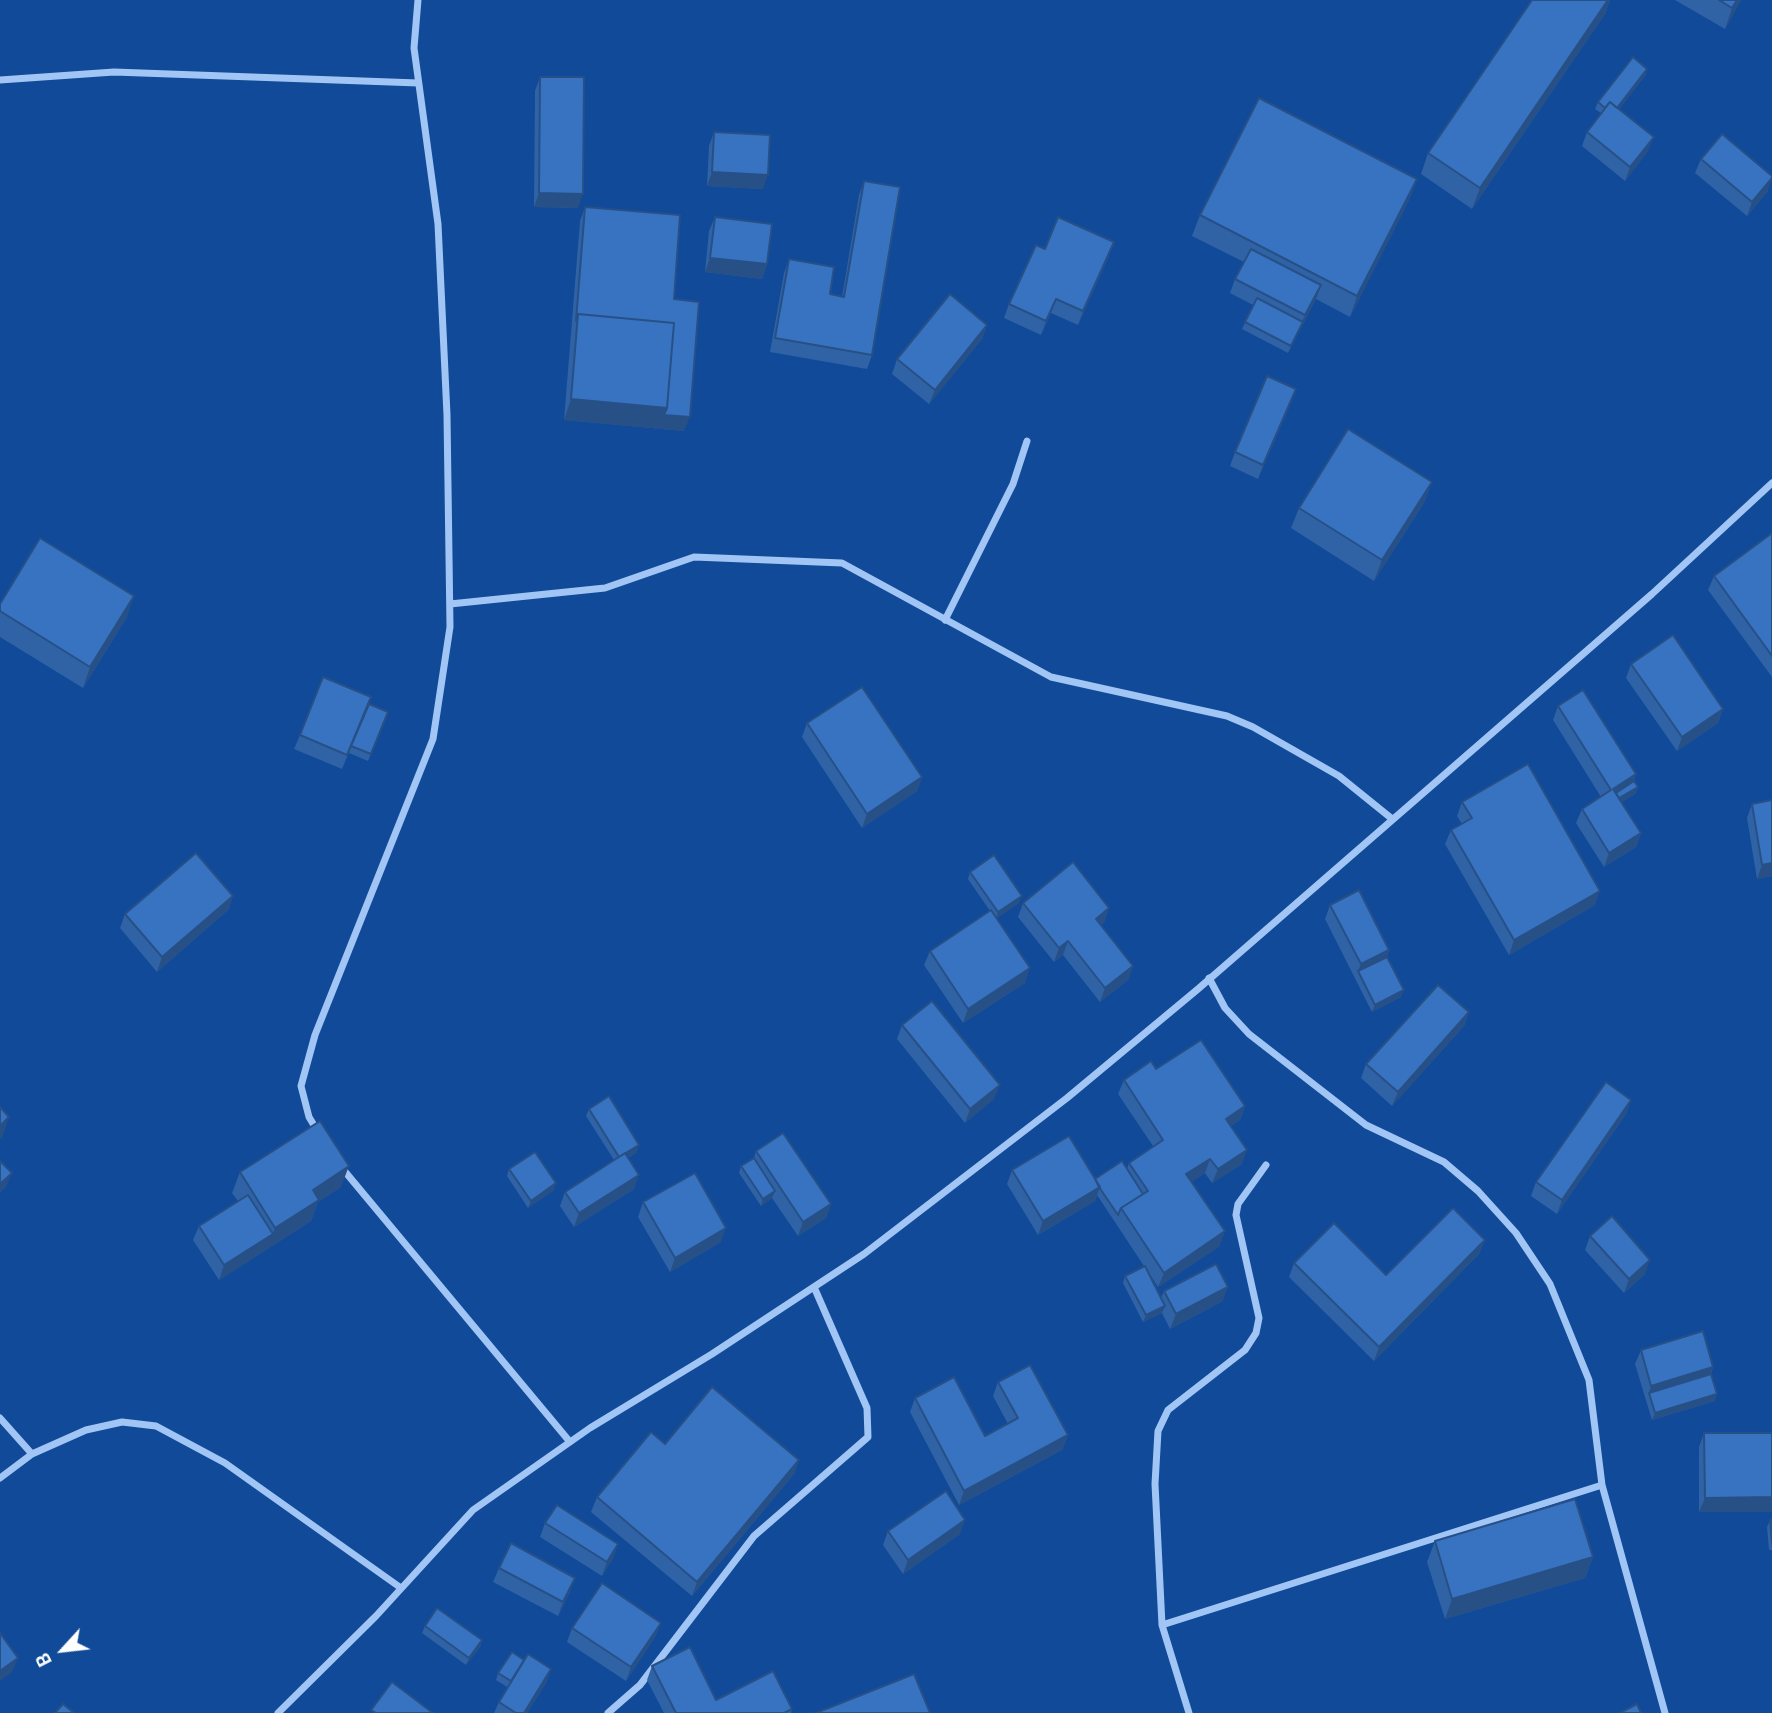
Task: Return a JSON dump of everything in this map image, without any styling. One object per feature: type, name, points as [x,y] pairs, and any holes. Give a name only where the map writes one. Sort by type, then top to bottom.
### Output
[{"type":"street","points":[[321,1138],[309,1117],[301,1086],[315,1035],[433,739],[450,627],[447,415],[438,224],[414,48],[418,0]]},
{"type":"street","points":[[0,80],[114,72],[418,83]]},
{"type":"street","points":[[945,620],[1013,484],[1027,441]]},
{"type":"street","points":[[278,1713],[401,1588],[473,1510],[569,1442],[814,1287],[937,1200],[1067,1098],[1651,594],[1772,483]]},
{"type":"street","points":[[450,604],[605,588],[694,557],[842,564],[1051,677],[1227,716],[1253,727],[1339,776],[1391,818]]},
{"type":"street","points":[[1209,978],[1225,1008],[1249,1034],[1366,1125],[1444,1162],[1478,1191],[1516,1233],[1550,1284],[1589,1380],[1602,1485],[1665,1713]]},
{"type":"street","points":[[333,1158],[569,1442]]},
{"type":"street","points":[[1189,1713],[1162,1625],[1155,1484],[1158,1431],[1168,1410],[1245,1350],[1256,1333],[1259,1318],[1236,1215],[1238,1204],[1266,1165]]},
{"type":"street","points":[[608,1713],[640,1685],[754,1536],[868,1437],[867,1408],[814,1287]]},
{"type":"street","points":[[0,1418],[32,1454]]},
{"type":"street","points":[[0,1478],[32,1454],[86,1430],[122,1422],[156,1426],[225,1463],[401,1588]]},
{"type":"street","points":[[1162,1625],[1602,1485]]},
{"type":"building","points":[[1532,0],[1608,0],[1480,188],[1428,153]]},
{"type":"building","points":[[1719,0],[1737,0],[1732,8]]},
{"type":"building","points":[[1633,57],[1647,69],[1617,108],[1610,102],[1605,108],[1598,102]]},
{"type":"building","points":[[540,77],[584,77],[583,194],[539,193]]},
{"type":"building","points":[[1259,98],[1417,179],[1357,296],[1200,215]]},
{"type":"building","points":[[1610,102],[1654,137],[1630,167],[1587,132]]},
{"type":"building","points":[[714,132],[770,135],[768,175],[712,172]]},
{"type":"building","points":[[1722,134],[1772,176],[1752,202],[1701,159]]},
{"type":"building","points":[[864,181],[900,187],[872,355],[775,338],[789,259],[834,267],[830,294],[844,297]]},
{"type":"building","points":[[585,207],[680,215],[674,299],[699,302],[690,417],[664,415],[667,408],[674,323],[578,314],[576,321]]},
{"type":"building","points":[[715,217],[772,224],[767,264],[710,258]]},
{"type":"building","points":[[1058,217],[1114,242],[1083,311],[1056,299],[1046,321],[1009,304],[1036,245],[1045,249]]},
{"type":"building","points":[[1251,249],[1321,285],[1305,315],[1235,279]]},
{"type":"building","points":[[950,294],[987,325],[935,390],[897,359]]},
{"type":"building","points":[[1257,298],[1303,322],[1291,346],[1245,322]]},
{"type":"building","points":[[578,314],[674,323],[667,408],[571,399]]},
{"type":"building","points":[[1267,376],[1296,389],[1263,465],[1235,452]]},
{"type":"building","points":[[1348,429],[1432,482],[1382,560],[1299,508]]},
{"type":"building","points":[[1772,533],[1772,656],[1714,576]]},
{"type":"building","points":[[40,538],[134,596],[90,667],[0,611],[0,604]]},
{"type":"building","points":[[1673,635],[1723,709],[1682,737],[1631,664]]},
{"type":"building","points":[[323,677],[371,697],[347,755],[300,735]]},
{"type":"building","points":[[862,687],[922,777],[867,814],[807,723]]},
{"type":"building","points":[[1583,690],[1636,774],[1613,789],[1641,833],[1609,853],[1582,809],[1611,790],[1558,706]]},
{"type":"building","points":[[369,704],[388,712],[371,754],[351,746]]},
{"type":"building","points":[[1528,764],[1600,891],[1514,940],[1451,830],[1472,818],[1462,802]]},
{"type":"building","points":[[1634,781],[1638,787],[1619,798],[1616,793]]},
{"type":"building","points":[[1772,800],[1772,863],[1762,865],[1752,804]]},
{"type":"building","points":[[196,853],[233,896],[162,957],[125,914]]},
{"type":"building","points":[[994,855],[1022,896],[998,912],[970,872]]},
{"type":"building","points":[[1073,862],[1109,908],[1096,919],[1133,966],[1105,988],[1068,941],[1059,948],[1023,903]]},
{"type":"building","points":[[1359,890],[1389,950],[1361,964],[1330,905]]},
{"type":"building","points":[[991,910],[1030,968],[968,1009],[930,951]]},
{"type":"building","points":[[1387,957],[1404,990],[1375,1005],[1358,971]]},
{"type":"building","points":[[1438,985],[1469,1012],[1398,1092],[1366,1064]]},
{"type":"building","points":[[932,1001],[1000,1085],[970,1109],[902,1025]]},
{"type":"building","points":[[1201,1040],[1245,1106],[1226,1119],[1247,1150],[1218,1169],[1210,1159],[1186,1174],[1225,1231],[1164,1273],[1121,1208],[1148,1191],[1129,1163],[1163,1140],[1124,1080],[1151,1061],[1156,1069]]},
{"type":"building","points":[[1606,1082],[1631,1100],[1562,1200],[1536,1182]]},
{"type":"building","points":[[609,1096],[639,1145],[619,1157],[589,1109]]},
{"type":"building","points":[[0,1107],[9,1117],[0,1126]]},
{"type":"building","points":[[320,1121],[349,1166],[313,1190],[319,1200],[275,1228],[240,1172]]},
{"type":"building","points":[[783,1133],[831,1204],[803,1222],[756,1151]]},
{"type":"building","points":[[1069,1136],[1100,1187],[1043,1221],[1012,1170]]},
{"type":"building","points":[[535,1152],[556,1183],[531,1201],[509,1169]]},
{"type":"building","points":[[625,1153],[639,1175],[579,1213],[565,1192]]},
{"type":"building","points":[[754,1158],[775,1191],[763,1199],[741,1166]]},
{"type":"building","points":[[0,1161],[12,1173],[0,1184]]},
{"type":"building","points":[[1122,1161],[1143,1194],[1121,1208],[1118,1215],[1095,1179]]},
{"type":"building","points":[[695,1173],[726,1228],[675,1258],[643,1202]]},
{"type":"building","points":[[248,1195],[273,1234],[224,1265],[199,1226]]},
{"type":"building","points":[[1453,1208],[1485,1240],[1379,1347],[1294,1263],[1334,1223],[1386,1275]]},
{"type":"building","points":[[1612,1216],[1650,1260],[1629,1279],[1590,1236]]},
{"type":"building","points":[[1216,1264],[1228,1287],[1176,1314],[1164,1291]]},
{"type":"building","points":[[1145,1266],[1165,1306],[1146,1315],[1125,1276]]},
{"type":"building","points":[[1703,1331],[1713,1367],[1651,1386],[1641,1350]]},
{"type":"building","points":[[1030,1365],[1068,1435],[964,1491],[915,1398],[954,1377],[985,1436],[1018,1418],[998,1382]]},
{"type":"building","points":[[1711,1374],[1717,1394],[1655,1413],[1649,1393]]},
{"type":"building","points":[[712,1387],[799,1460],[697,1582],[597,1497],[651,1432],[665,1444]]},
{"type":"building","points":[[1704,1433],[1772,1433],[1772,1497],[1705,1498]]},
{"type":"building","points":[[946,1491],[965,1520],[908,1560],[888,1531]]},
{"type":"building","points":[[1575,1499],[1593,1557],[1452,1599],[1435,1541]]},
{"type":"building","points":[[557,1505],[618,1544],[607,1562],[545,1523]]},
{"type":"building","points":[[511,1543],[575,1578],[563,1602],[499,1568]]},
{"type":"building","points":[[602,1583],[661,1623],[631,1667],[572,1628]]},
{"type":"building","points":[[437,1608],[482,1640],[469,1658],[425,1626]]},
{"type":"building","points":[[0,1633],[18,1658],[0,1671]]},
{"type":"building","points":[[690,1647],[716,1700],[773,1671],[792,1709],[784,1713],[676,1713],[652,1666]]},
{"type":"building","points":[[512,1652],[524,1660],[511,1681],[498,1673]]},
{"type":"building","points":[[528,1654],[551,1669],[524,1713],[516,1713],[499,1702]]},
{"type":"building","points":[[914,1674],[930,1713],[816,1713]]},
{"type":"building","points":[[392,1682],[433,1713],[376,1713],[371,1710]]},
{"type":"building","points":[[63,1704],[74,1713],[55,1713]]},
{"type":"building","points":[[1637,1704],[1641,1713],[1620,1713]]}]
